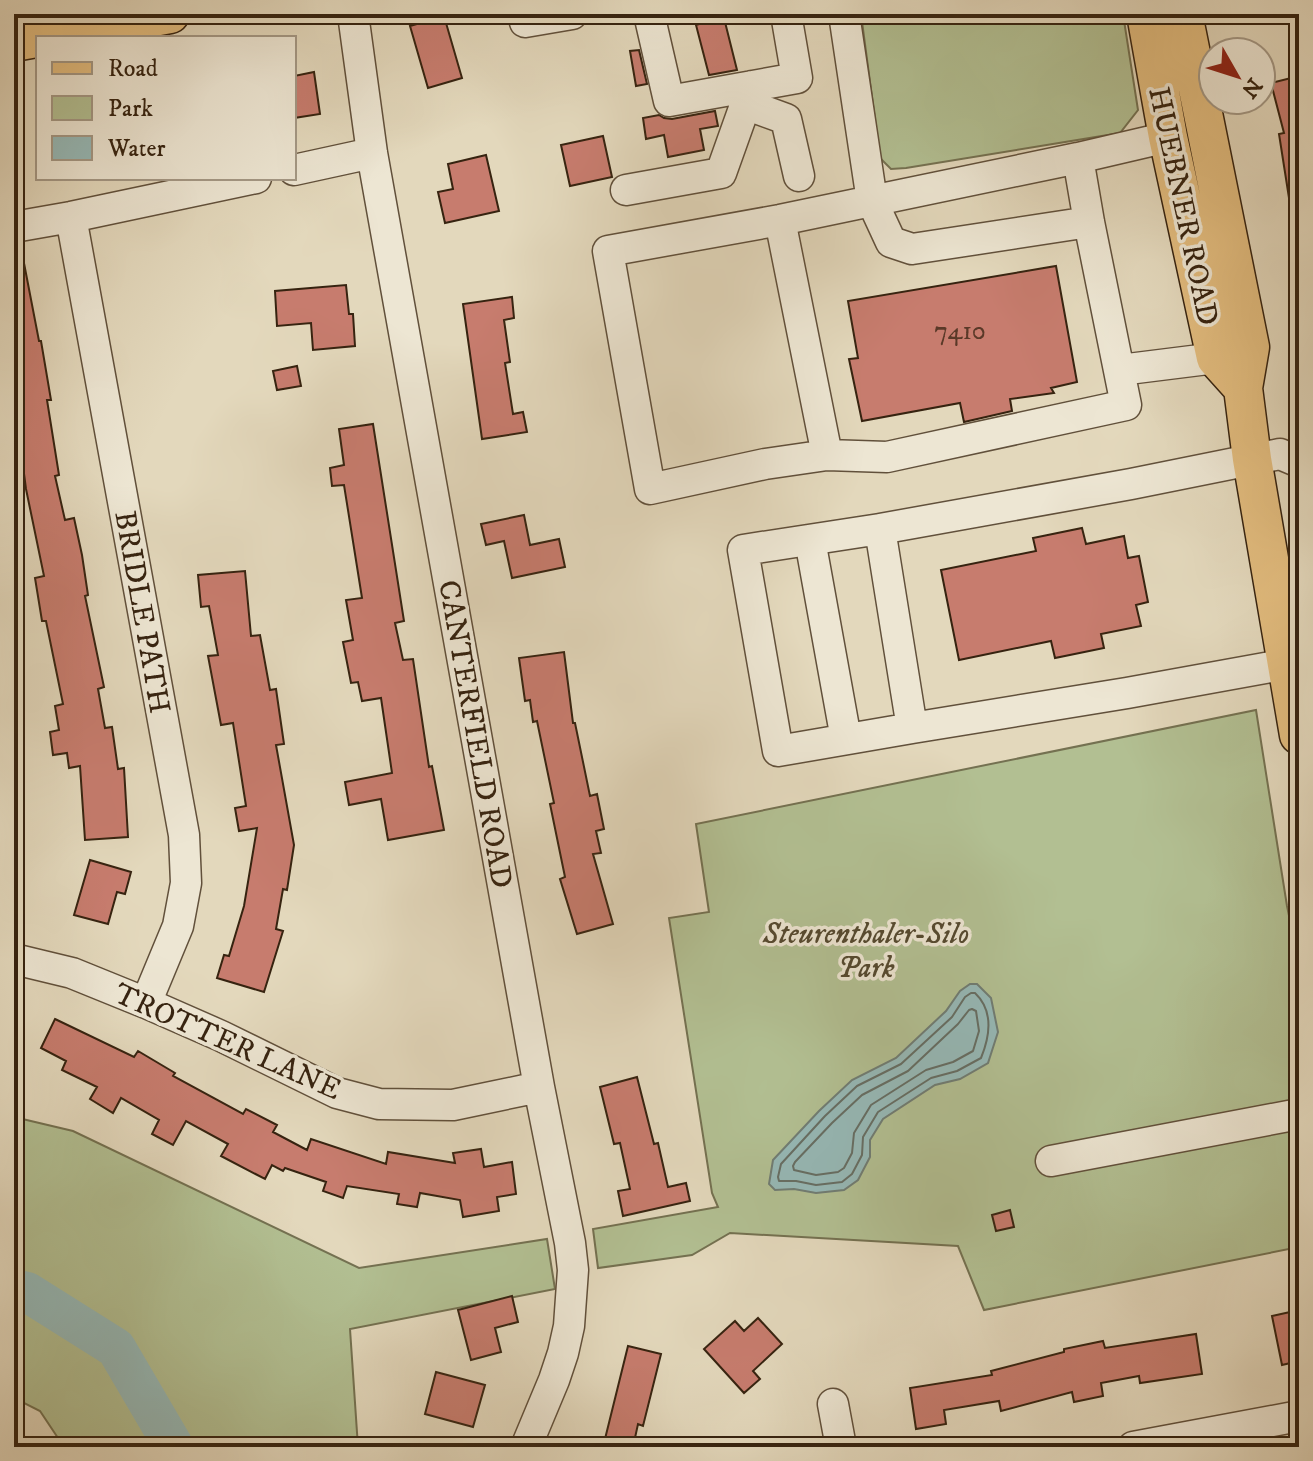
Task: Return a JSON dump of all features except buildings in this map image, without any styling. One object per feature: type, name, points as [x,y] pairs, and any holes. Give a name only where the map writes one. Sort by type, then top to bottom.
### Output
[{"type":"main road","points":[[47,36],[170,14]]},
{"type":"main road","name":"HUEBNER ROAD","points":[[1146,14],[1168,137],[1216,358],[1243,388],[1283,452],[1287,664],[1299,735]]},
{"type":"main road","name":"HUEBNER ROAD","points":[[1183,14],[1250,347],[1243,388]]},
{"type":"main road","points":[[14,42],[36,38]]},
{"type":"street","name":"CANTERFIELD ROAD","points":[[353,14],[372,153],[539,1087],[570,1243],[573,1298],[563,1353],[526,1447]]},
{"type":"street","points":[[523,14],[525,22],[572,14]]},
{"type":"street","points":[[649,14],[669,101],[748,95],[797,78],[786,14]]},
{"type":"street","points":[[844,14],[872,201],[891,242],[912,249],[1089,222]]},
{"type":"street","points":[[748,95],[786,119],[799,176]]},
{"type":"street","points":[[626,190],[721,173],[748,95]]},
{"type":"street","points":[[1078,158],[1126,405],[887,457],[827,455],[765,464],[650,489],[608,251],[780,220],[1168,137]]},
{"type":"street","points":[[296,170],[372,153]]},
{"type":"street","points":[[14,227],[247,180]]},
{"type":"street","name":"BRIDLE PATH","points":[[71,217],[184,835],[186,883],[178,926],[146,1003]]},
{"type":"street","points":[[780,220],[827,455]]},
{"type":"street","points":[[1120,370],[1216,358]]},
{"type":"street","points":[[1283,452],[1131,484],[743,550],[778,751],[1287,664]]},
{"type":"street","points":[[880,529],[912,728]]},
{"type":"street","points":[[810,540],[846,739]]},
{"type":"street","name":"TROTTER LANE","points":[[14,959],[72,973],[221,1036],[337,1093],[379,1104],[453,1105],[539,1087]]},
{"type":"street","points":[[1051,1161],[1299,1114]]},
{"type":"street","points":[[833,1404],[841,1447]]},
{"type":"street","points":[[1133,1447],[1231,1438],[1299,1416]]},
{"type":"green space","points":[[861,14],[1123,14],[1138,110],[1120,133],[891,169],[880,158]]},
{"type":"green space","name":"Steurenthaler-Silo Park","points":[[1256,710],[1299,964],[1299,1247],[984,1310],[958,1246],[730,1233],[692,1255],[598,1268],[593,1229],[718,1207],[712,1193],[669,918],[709,912],[696,824]]},
{"type":"green space","points":[[14,1117],[73,1131],[359,1268],[547,1239],[555,1289],[350,1329],[358,1447],[64,1447],[40,1411],[14,1398]]},
{"type":"water","points":[[970,984],[977,984],[991,998],[998,1032],[988,1063],[960,1079],[935,1085],[883,1119],[870,1140],[870,1157],[858,1180],[844,1190],[816,1193],[775,1190],[769,1184],[773,1160],[819,1111],[852,1080],[896,1058]]},
{"type":"waterway","points":[[14,1289],[27,1292],[116,1348],[174,1447]]}]
